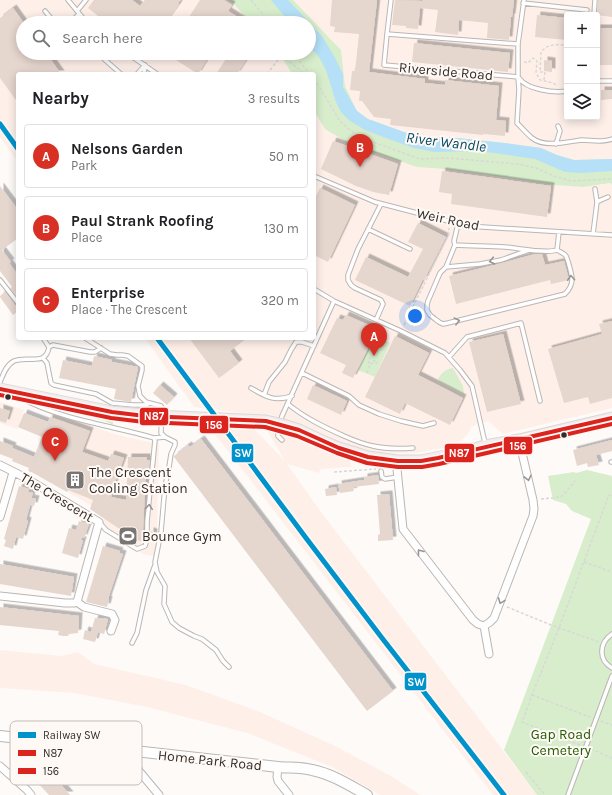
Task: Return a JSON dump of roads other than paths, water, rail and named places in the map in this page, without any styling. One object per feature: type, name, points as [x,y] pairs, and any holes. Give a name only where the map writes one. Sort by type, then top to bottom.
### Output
[{"type":"main road","points":[[3,387],[112,412],[145,416],[266,421],[299,430],[338,448],[368,457],[398,461],[421,461],[612,418]]},
{"type":"street","points":[[484,626],[494,618],[533,516],[533,500],[519,440]]},
{"type":"street","points":[[398,461],[397,469],[403,529],[473,620],[484,626]]},
{"type":"street","name":"The Crescent","points":[[0,465],[99,522],[78,602]]},
{"type":"street","points":[[0,517],[14,472]]},
{"type":"street","points":[[0,596],[74,603],[78,602],[84,607],[112,614],[115,620],[111,631]]},
{"type":"street","points":[[484,626],[488,654]]},
{"type":"street","name":"Home Park Road","points":[[0,736],[10,737]]},
{"type":"street","name":"Home Park Road","points":[[142,752],[278,767],[311,769],[328,774],[367,795]]},
{"type":"street","points":[[0,766],[10,775]]},
{"type":"street","points":[[278,767],[278,781],[289,795]]},
{"type":"street","points":[[142,775],[159,795]]},
{"type":"street","points":[[21,785],[31,795]]},
{"type":"lane","points":[[68,0],[81,16]]},
{"type":"lane","points":[[76,16],[86,0]]},
{"type":"lane","points":[[391,0],[387,34],[518,44]]},
{"type":"lane","points":[[594,12],[595,0]]},
{"type":"lane","points":[[587,10],[524,1],[518,44],[518,77],[520,89],[517,123],[533,139],[543,142],[556,144],[582,140],[597,141],[612,139]]},
{"type":"lane","points":[[45,11],[49,16]]},
{"type":"lane","name":"Riverside Road","points":[[387,34],[384,65],[518,77]]},
{"type":"lane","points":[[104,60],[119,72]]},
{"type":"lane","points":[[138,60],[154,72]]},
{"type":"lane","points":[[138,72],[145,65]]},
{"type":"lane","points":[[144,72],[145,65]]},
{"type":"lane","points":[[518,77],[521,82],[526,85],[553,92],[564,91]]},
{"type":"lane","points":[[600,81],[612,81]]},
{"type":"lane","points":[[556,144],[560,131],[558,126]]},
{"type":"lane","name":"Weir Road","points":[[316,177],[381,204],[467,226],[612,235]]},
{"type":"lane","points":[[593,234],[597,202],[595,189]]},
{"type":"lane","points":[[597,202],[608,197]]},
{"type":"lane","points":[[376,320],[383,304],[377,298],[351,285],[348,280],[348,275],[358,249],[381,204]]},
{"type":"lane","points":[[455,246],[504,247],[554,252],[557,250],[563,253],[566,257],[572,278],[569,290],[565,294],[484,315],[443,324],[438,322],[430,315],[427,310],[427,305],[440,273],[446,267],[455,246],[454,240],[458,224]]},
{"type":"lane","points":[[368,229],[410,249]]},
{"type":"lane","points":[[557,250],[559,232]]},
{"type":"lane","points":[[446,267],[480,264],[501,260],[529,250]]},
{"type":"lane","points":[[0,280],[16,300]]},
{"type":"lane","points":[[316,290],[334,301],[401,331],[445,353],[472,386],[485,446]]},
{"type":"lane","points":[[282,440],[278,436],[278,431],[282,416],[334,301]]},
{"type":"lane","points":[[449,357],[467,337],[521,323],[540,401]]},
{"type":"lane","points":[[44,340],[49,347],[48,353],[43,358],[19,360],[10,364],[5,370],[3,387],[39,406],[90,422],[154,438],[164,437],[175,442],[171,454],[165,486],[161,532],[155,565],[146,590],[137,633],[132,643]]},
{"type":"lane","points":[[88,340],[110,354],[128,356],[142,366],[138,386],[140,396],[146,402],[161,406],[161,433],[164,437]]},
{"type":"lane","points":[[264,395],[269,382],[278,373],[296,342],[302,342],[314,346]]},
{"type":"lane","points":[[49,347],[53,345],[90,352],[95,352],[101,348]]},
{"type":"lane","points":[[43,358],[47,363],[51,383],[54,385],[96,394],[112,403],[133,405],[146,405],[150,403]]},
{"type":"lane","points":[[0,368],[5,370]]},
{"type":"lane","points":[[302,373],[349,396],[359,405],[379,414],[400,421],[423,426],[434,423]]},
{"type":"lane","points":[[251,388],[275,399],[285,399],[292,396]]},
{"type":"lane","points":[[288,404],[298,412],[326,428],[353,440],[372,446],[392,449],[413,448]]},
{"type":"lane","points":[[99,522],[106,530],[137,548],[145,546],[148,540],[147,522],[154,438]]},
{"type":"lane","points":[[379,470],[382,477],[385,479],[398,477]]},
{"type":"lane","points":[[155,565],[157,572],[165,586],[164,604],[172,622],[179,628],[202,639],[216,650],[223,661],[230,667]]},
{"type":"lane","points":[[612,634],[603,644],[602,650],[602,656],[605,662],[612,668]]},
{"type":"lane","points":[[568,795],[612,676]]},
{"type":"water","points":[[271,0],[288,0],[303,16],[284,16]]},
{"type":"water","name":"River Wandle","points":[[316,30],[322,36],[343,74],[343,87],[357,111],[368,119],[418,137],[447,137],[541,148],[574,160],[612,159],[612,171],[581,173],[565,172],[535,159],[480,151],[435,152],[414,148],[365,130],[350,121],[341,112],[336,102],[326,70],[316,54]]},
{"type":"rail line","name":"SW","points":[[0,124],[16,146]]},
{"type":"rail line","name":"SW","points":[[158,340],[306,538],[504,795]]},
{"type":"place","name":"Paul Strank Roofing","points":[[360,167]]},
{"type":"place","name":"Nelsons Garden","points":[[374,356]]},
{"type":"place","name":"Enterprise","points":[[55,461]]},
{"type":"place","name":"The Crescent Cooling Station","points":[[75,480]]},
{"type":"place","name":"Bounce Gym","points":[[128,536]]},
{"type":"park label","name":"Gap Road Cemetery","points":[[561,742]]}]
